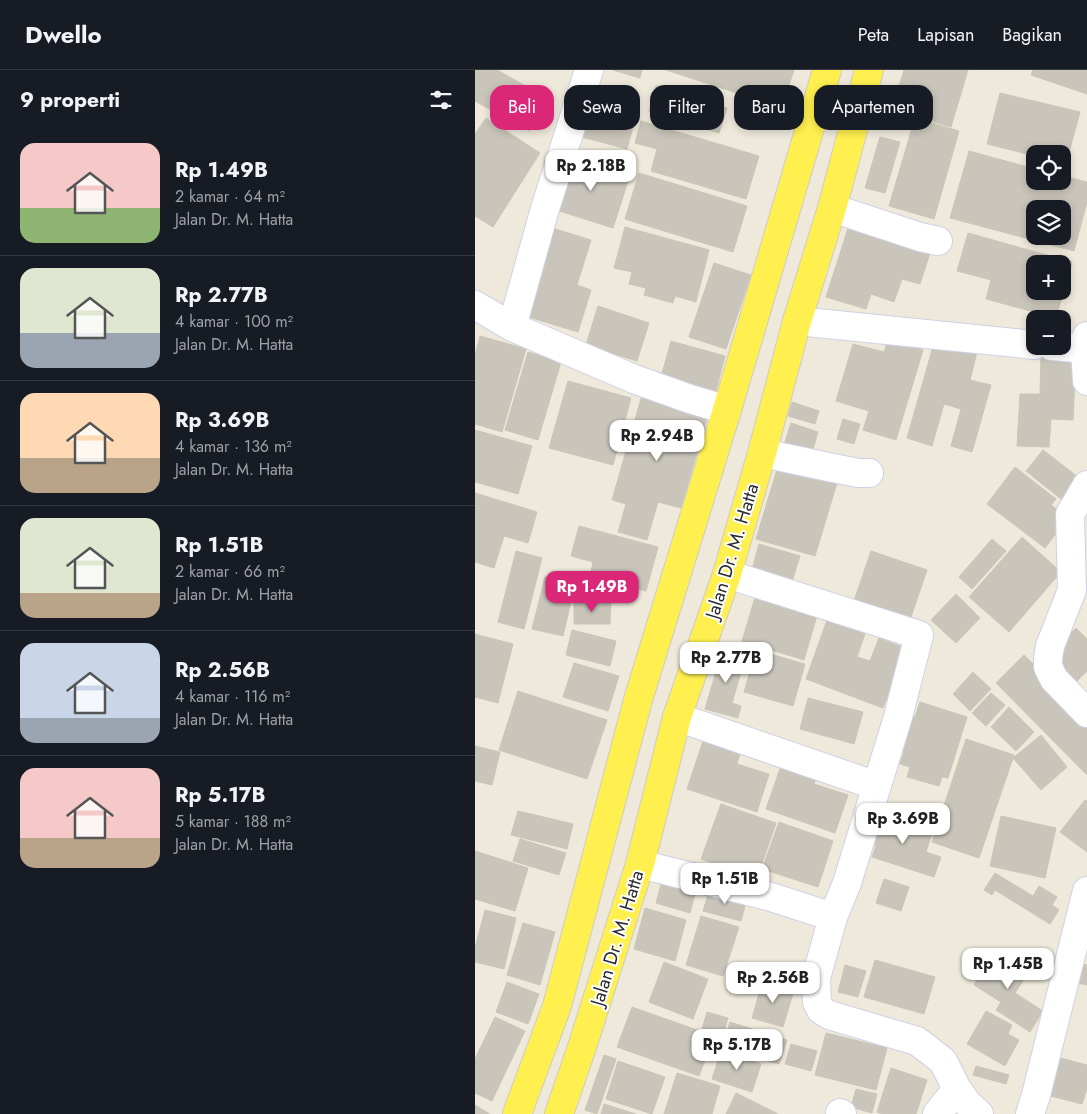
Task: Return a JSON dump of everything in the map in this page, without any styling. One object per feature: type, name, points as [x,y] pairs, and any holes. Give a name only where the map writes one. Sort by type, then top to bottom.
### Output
[{"type":"main road","name":"Jalan Dr. M. Hatta","points":[[517,1114],[557,1006],[638,700],[727,410],[827,70]]},
{"type":"main road","name":"Jalan Dr. M. Hatta","points":[[559,1114],[640,864],[677,717],[727,574],[797,321],[832,208],[869,70]]},
{"type":"street","points":[[512,327],[544,212],[589,70]]},
{"type":"street","points":[[832,208],[920,237],[938,241]]},
{"type":"street","points":[[475,306],[512,327],[634,379],[727,410]]},
{"type":"street","points":[[797,321],[1026,344]]},
{"type":"street","points":[[1071,345],[1086,345],[1087,381]]},
{"type":"street","points":[[762,453],[858,473],[869,473]]},
{"type":"street","points":[[1087,485],[1070,514],[1072,590],[1048,658],[1048,666],[1054,679],[1087,713]]},
{"type":"street","points":[[727,574],[919,635],[899,717],[847,883],[833,917],[816,978],[817,1002],[821,1010],[829,1015],[917,1041],[943,1060],[957,1089],[967,1103],[979,1114]]},
{"type":"street","points":[[677,717],[877,786]]},
{"type":"street","points":[[640,864],[768,896],[833,917]]},
{"type":"street","points":[[1030,1114],[1087,891]]},
{"type":"street","points":[[937,1114],[957,1089]]},
{"type":"building","points":[[475,70],[497,70],[524,85],[490,85],[490,109],[475,101]]},
{"type":"building","points":[[613,70],[642,70],[640,78]]},
{"type":"building","points":[[666,70],[794,70],[789,85],[734,85],[734,92],[724,89],[724,85],[712,85]]},
{"type":"building","points":[[904,70],[968,70],[951,127],[933,122],[933,85],[899,85]]},
{"type":"building","points":[[1033,70],[1087,70],[1087,94],[1031,75]]},
{"type":"building","points":[[1000,93],[1080,112],[1071,145],[1026,145],[1026,154],[987,144]]},
{"type":"building","points":[[486,118],[490,121],[490,130],[505,130],[540,153],[493,227],[475,216],[475,134]]},
{"type":"building","points":[[641,121],[650,124],[650,130],[671,130],[759,156],[746,199],[651,171],[657,149],[635,143]]},
{"type":"building","points":[[933,123],[959,131],[934,219],[889,206],[911,130],[933,130]]},
{"type":"building","points":[[580,130],[632,130],[627,149],[578,136]]},
{"type":"building","points":[[709,130],[720,130],[719,133]]},
{"type":"building","points":[[880,137],[900,142],[885,193],[865,188]]},
{"type":"building","points":[[969,151],[1026,167],[1026,190],[1071,190],[1071,178],[1087,182],[1087,202],[1074,251],[1051,245],[1071,245],[1071,200],[1026,200],[1026,238],[950,218]]},
{"type":"building","points":[[570,156],[630,175],[613,228],[553,209]]},
{"type":"building","points":[[639,173],[747,206],[733,252],[625,219]]},
{"type":"building","points":[[851,219],[933,244],[920,284],[902,279],[894,302],[871,294],[866,309],[826,297]]},
{"type":"building","points":[[549,227],[591,240],[577,285],[591,290],[578,332],[522,315]]},
{"type":"building","points":[[625,227],[709,250],[696,302],[675,296],[673,303],[644,295],[646,288],[629,284],[632,272],[614,268]]},
{"type":"building","points":[[968,233],[1047,255],[1026,255],[1026,300],[1061,300],[1058,310],[1027,310],[986,299],[991,280],[957,271]]},
{"type":"building","points":[[714,263],[751,275],[726,349],[689,337]]},
{"type":"building","points":[[598,306],[649,323],[637,361],[586,345]]},
{"type":"building","points":[[480,336],[526,349],[502,432],[475,424],[475,355]]},
{"type":"building","points":[[936,336],[978,348],[970,380],[991,385],[972,452],[951,446],[961,409],[944,404],[932,446],[907,438]]},
{"type":"building","points":[[888,340],[923,350],[896,440],[863,430],[869,411],[836,401],[853,344],[884,352]]},
{"type":"building","points":[[671,341],[725,356],[716,391],[661,377]]},
{"type":"building","points":[[528,352],[561,362],[538,440],[505,430]]},
{"type":"building","points":[[1041,355],[1076,356],[1073,420],[1051,419],[1049,447],[1017,446],[1020,394],[1040,394]]},
{"type":"building","points":[[568,381],[631,398],[613,465],[549,448]]},
{"type":"building","points":[[642,395],[708,415],[681,508],[658,502],[647,540],[618,532],[626,504],[612,500]]},
{"type":"building","points":[[792,402],[819,411],[815,424],[788,416]]},
{"type":"building","points":[[843,419],[860,424],[854,444],[837,439]]},
{"type":"building","points":[[791,423],[818,432],[812,453],[784,445]]},
{"type":"building","points":[[475,430],[532,446],[518,494],[475,482]]},
{"type":"building","points":[[1043,450],[1078,477],[1061,499],[1026,471]]},
{"type":"building","points":[[778,466],[837,483],[815,556],[756,539]]},
{"type":"building","points":[[1015,467],[1056,499],[1051,505],[1068,518],[1045,548],[987,504]]},
{"type":"building","points":[[475,493],[537,512],[528,543],[504,536],[494,568],[475,562]]},
{"type":"building","points":[[579,526],[658,547],[646,591],[590,577],[593,562],[571,556]]},
{"type":"building","points":[[1022,537],[1061,572],[1009,632],[969,597]]},
{"type":"building","points":[[992,539],[1006,551],[972,589],[959,577]]},
{"type":"building","points":[[759,544],[800,556],[791,585],[751,573]]},
{"type":"building","points":[[516,551],[542,558],[524,629],[498,622]]},
{"type":"building","points":[[871,551],[927,570],[910,620],[854,601]]},
{"type":"building","points":[[545,577],[575,584],[563,636],[532,629]]},
{"type":"building","points":[[756,594],[818,612],[804,660],[742,641]]},
{"type":"building","points":[[956,594],[980,618],[956,643],[931,620]]},
{"type":"building","points":[[574,601],[611,602],[610,624],[574,624]]},
{"type":"building","points":[[827,620],[865,634],[857,657],[870,661],[879,638],[905,648],[883,708],[806,679]]},
{"type":"building","points":[[1076,628],[1087,639],[1087,671],[1077,681],[1050,654]]},
{"type":"building","points":[[572,630],[616,641],[610,666],[566,655]]},
{"type":"building","points":[[475,634],[513,644],[498,703],[475,697]]},
{"type":"building","points":[[723,648],[746,655],[732,703],[741,706],[738,718],[705,709]]},
{"type":"building","points":[[756,650],[805,664],[793,706],[744,692]]},
{"type":"building","points":[[1024,655],[1087,718],[1087,775],[996,683]]},
{"type":"building","points":[[574,663],[619,676],[608,711],[563,697]]},
{"type":"building","points":[[973,672],[991,689],[970,711],[953,694]]},
{"type":"building","points":[[518,691],[607,720],[587,779],[499,750]]},
{"type":"building","points":[[991,693],[1005,705],[986,726],[972,713]]},
{"type":"building","points":[[808,698],[863,712],[854,744],[800,729]]},
{"type":"building","points":[[920,702],[967,717],[948,778],[942,777],[939,786],[907,777],[910,767],[900,764],[904,752],[896,749],[907,714],[915,717]]},
{"type":"building","points":[[1009,707],[1034,732],[1016,751],[991,727]]},
{"type":"building","points":[[706,732],[743,744],[737,764],[769,774],[757,812],[687,789]]},
{"type":"building","points":[[1041,735],[1067,767],[1041,790],[1013,758]]},
{"type":"building","points":[[966,739],[1014,755],[979,858],[932,842]]},
{"type":"building","points":[[475,746],[500,752],[492,785],[475,781]]},
{"type":"building","points":[[784,757],[819,769],[814,784],[848,795],[835,833],[766,809]]},
{"type":"building","points":[[1085,800],[1087,801],[1087,852],[1060,832]]},
{"type":"building","points":[[721,804],[776,823],[757,878],[701,859]]},
{"type":"building","points":[[518,811],[573,824],[567,849],[511,835]]},
{"type":"building","points":[[885,815],[933,830],[926,852],[941,857],[934,877],[872,857],[876,845],[865,841],[871,822],[882,826]]},
{"type":"building","points":[[1001,816],[1056,828],[1045,878],[990,866]]},
{"type":"building","points":[[779,822],[833,841],[818,887],[762,869]]},
{"type":"building","points":[[520,839],[566,853],[559,875],[513,861]]},
{"type":"building","points":[[475,851],[528,868],[515,911],[475,899]]},
{"type":"building","points":[[995,873],[1033,896],[1039,886],[1057,897],[1052,905],[1059,910],[1050,924],[995,890],[992,895],[984,890]]},
{"type":"building","points":[[663,877],[697,887],[690,913],[656,903]]},
{"type":"building","points":[[884,879],[909,887],[901,911],[876,903]]},
{"type":"building","points":[[710,888],[747,898],[741,921],[703,911]]},
{"type":"building","points":[[645,908],[686,920],[675,961],[634,949]]},
{"type":"building","points":[[485,910],[516,918],[504,969],[475,962],[475,948]]},
{"type":"building","points":[[701,916],[739,927],[723,976],[686,965]]},
{"type":"building","points":[[523,923],[555,932],[540,985],[507,975]]},
{"type":"building","points":[[996,949],[1025,967],[1018,978],[1023,981],[1015,993],[1043,1011],[1030,1032],[996,1010],[1001,1002],[974,985]]},
{"type":"building","points":[[875,960],[935,977],[924,1014],[864,997]]},
{"type":"building","points":[[664,962],[708,979],[693,1019],[649,1002]]},
{"type":"building","points":[[736,962],[750,966],[743,989],[729,985]]},
{"type":"building","points":[[1077,963],[1087,965],[1087,985],[1073,982]]},
{"type":"building","points":[[845,965],[866,971],[858,997],[838,992]]},
{"type":"building","points":[[763,980],[794,990],[783,1027],[752,1018]]},
{"type":"building","points":[[507,982],[539,994],[528,1024],[496,1012]]},
{"type":"building","points":[[632,1007],[714,1036],[699,1076],[617,1047]]},
{"type":"building","points":[[986,1011],[1012,1025],[1008,1034],[1019,1040],[1005,1066],[967,1044]]},
{"type":"building","points":[[707,1012],[728,1018],[723,1035],[702,1029]]},
{"type":"building","points":[[495,1017],[525,1031],[492,1101],[475,1093],[475,1059]]},
{"type":"building","points":[[730,1022],[787,1040],[779,1064],[722,1047]]},
{"type":"building","points":[[826,1033],[887,1048],[876,1090],[815,1075]]},
{"type":"building","points":[[791,1044],[817,1051],[811,1071],[785,1064]]},
{"type":"building","points":[[721,1051],[761,1064],[752,1092],[712,1079]]},
{"type":"building","points":[[604,1055],[616,1059],[597,1114],[585,1110]]},
{"type":"building","points":[[1053,1056],[1087,1065],[1087,1088],[1082,1104],[1043,1094]]},
{"type":"building","points":[[618,1061],[665,1077],[652,1114],[606,1099]]},
{"type":"building","points":[[976,1066],[1009,1075],[1006,1084],[973,1075]]},
{"type":"building","points":[[891,1068],[927,1080],[916,1114],[883,1114],[877,1112]]},
{"type":"building","points":[[677,1073],[720,1086],[712,1114],[664,1114]]},
{"type":"building","points":[[856,1089],[877,1094],[872,1113],[851,1107]]},
{"type":"building","points":[[736,1093],[778,1114],[726,1114]]},
{"type":"building","points":[[604,1104],[636,1114],[601,1114]]},
{"type":"building","points":[[475,1105],[490,1114],[475,1114]]}]
